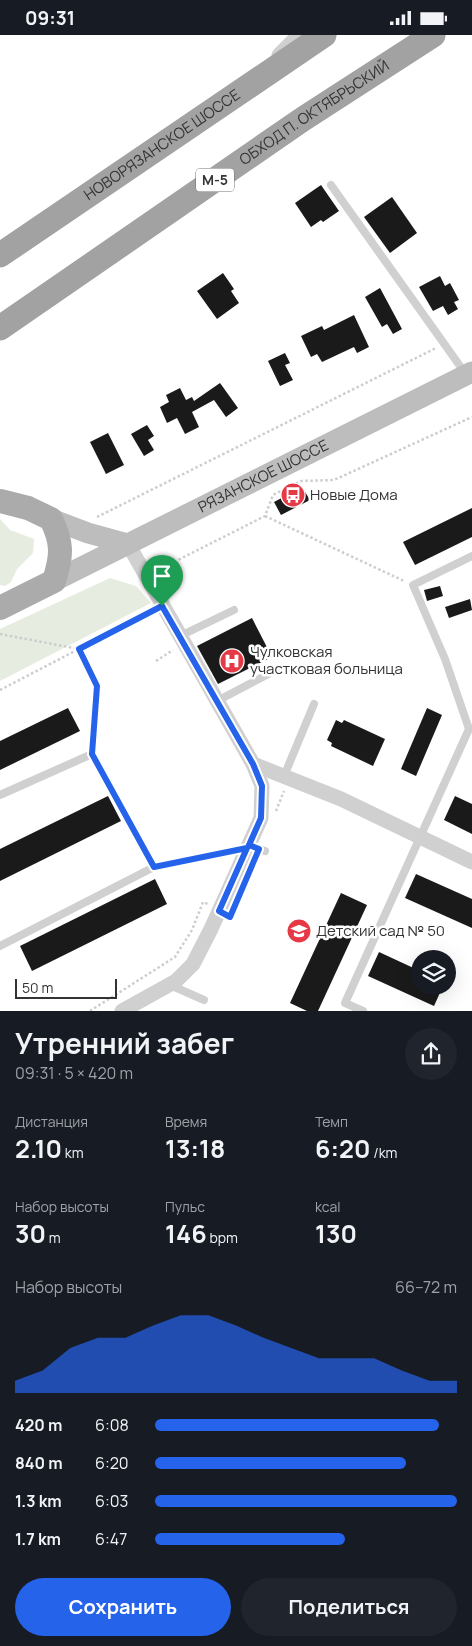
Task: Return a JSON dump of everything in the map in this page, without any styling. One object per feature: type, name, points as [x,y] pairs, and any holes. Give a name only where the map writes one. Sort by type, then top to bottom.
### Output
[{"type":"highway","name":"НОВОРЯЗАНСКОЕ ШОССЕ","points":[[0,255],[324,35]]},
{"type":"highway","name":"ОБХОД П. ОКТЯБРЬСКИЙ","points":[[0,328],[303,119],[433,35]]},
{"type":"main road","points":[[0,243],[51,219]]},
{"type":"main road","name":"РЯЗАНСКОЕ ШОССЕ","points":[[54,581],[469,373]]},
{"type":"main road","points":[[0,501],[28,508],[88,533],[128,544]]},
{"type":"main road","points":[[0,609],[54,581],[61,551],[60,540],[51,519]]},
{"type":"street","points":[[246,87],[299,35]]},
{"type":"street","points":[[122,1011],[170,985],[193,964],[261,818],[262,786],[253,764],[128,544]]},
{"type":"street","points":[[253,764],[284,783],[342,799],[472,863]]},
{"type":"lane","points":[[331,185],[444,344],[469,373]]},
{"type":"lane","points":[[363,1011],[345,1003],[469,729],[445,659],[413,585],[472,556]]},
{"type":"lane","points":[[180,636],[234,609]]},
{"type":"lane","points":[[217,701],[276,670]]},
{"type":"lane","points":[[284,783],[314,703]]},
{"type":"lane","points":[[0,795],[92,754],[154,867]]},
{"type":"lane","points":[[0,947],[154,867],[248,846],[265,851]]},
{"type":"lane","points":[[170,985],[204,999]]},
{"type":"path","points":[[93,519],[444,344]]},
{"type":"path","points":[[0,690],[162,606],[178,560],[265,516],[274,495],[301,481],[334,480],[472,417]]},
{"type":"path","points":[[265,516],[413,585]]},
{"type":"path","points":[[0,634],[79,649]]},
{"type":"path","points":[[79,649],[97,686],[92,754]]},
{"type":"path","points":[[274,815],[284,783]]},
{"type":"path","points":[[90,1011],[175,957],[192,930],[203,902],[219,911]]},
{"type":"shaded area","points":[[0,519],[10,530],[34,539],[33,553],[17,569],[11,582],[5,586],[0,585]]},
{"type":"shaded area","points":[[110,578],[136,586],[151,603],[0,681],[0,629]]},
{"type":"building","points":[[321,185],[339,211],[323,222],[321,220],[311,227],[295,203]]},
{"type":"building","points":[[392,197],[417,233],[390,253],[364,217]]},
{"type":"building","points":[[223,273],[234,289],[231,291],[239,303],[217,319],[197,291]]},
{"type":"building","points":[[440,276],[445,286],[450,283],[459,300],[454,302],[458,309],[448,315],[443,306],[433,311],[419,287]]},
{"type":"building","points":[[380,288],[402,329],[393,334],[387,324],[382,327],[365,297]]},
{"type":"building","points":[[354,315],[369,347],[357,353],[354,347],[322,362],[317,354],[311,357],[301,336],[322,326],[324,330]]},
{"type":"building","points":[[285,353],[290,363],[285,365],[293,380],[280,386],[268,361]]},
{"type":"building","points":[[220,383],[238,408],[226,417],[214,400],[192,412],[199,427],[185,434],[177,418],[167,423],[160,407],[169,402],[166,395],[180,388],[186,400],[192,397],[194,401]]},
{"type":"building","points":[[147,425],[154,436],[148,440],[154,450],[144,456],[131,434]]},
{"type":"building","points":[[108,433],[124,465],[106,474],[90,442]]},
{"type":"building","points":[[302,487],[310,500],[281,515],[274,502]]},
{"type":"building","points":[[472,508],[472,537],[415,565],[403,542]]},
{"type":"building","points":[[440,586],[443,596],[427,601],[424,590]]},
{"type":"building","points":[[470,599],[472,610],[449,618],[445,607]]},
{"type":"building","points":[[252,618],[272,657],[218,684],[197,646]]},
{"type":"building","points":[[68,708],[80,731],[0,770],[0,741]]},
{"type":"building","points":[[427,708],[442,715],[416,776],[401,769]]},
{"type":"building","points":[[336,720],[342,723],[344,720],[385,739],[373,766],[331,746],[332,743],[327,740]]},
{"type":"building","points":[[108,796],[121,821],[0,881],[0,849]]},
{"type":"building","points":[[455,796],[472,804],[472,834],[444,820]]},
{"type":"building","points":[[416,874],[472,899],[472,928],[405,898]]},
{"type":"building","points":[[155,879],[167,904],[32,971],[20,946]]},
{"type":"building","points":[[341,893],[367,905],[318,1011],[307,1011],[290,1003]]},
{"type":"building","points":[[379,952],[411,967],[411,995],[439,995],[434,1006],[368,976]]},
{"type":"place","name":"Новые Дома","points":[[293,495]]},
{"type":"place","name":"Чулковская участковая больница","points":[[232,661]]},
{"type":"place","name":"Детский сад № 50","points":[[299,931]]},
{"type":"route","points":[[162,606],[253,764],[262,786],[261,818],[249,845],[259,849],[230,917],[219,911],[247,848],[154,867],[92,754],[97,686],[79,649],[162,606]]}]
